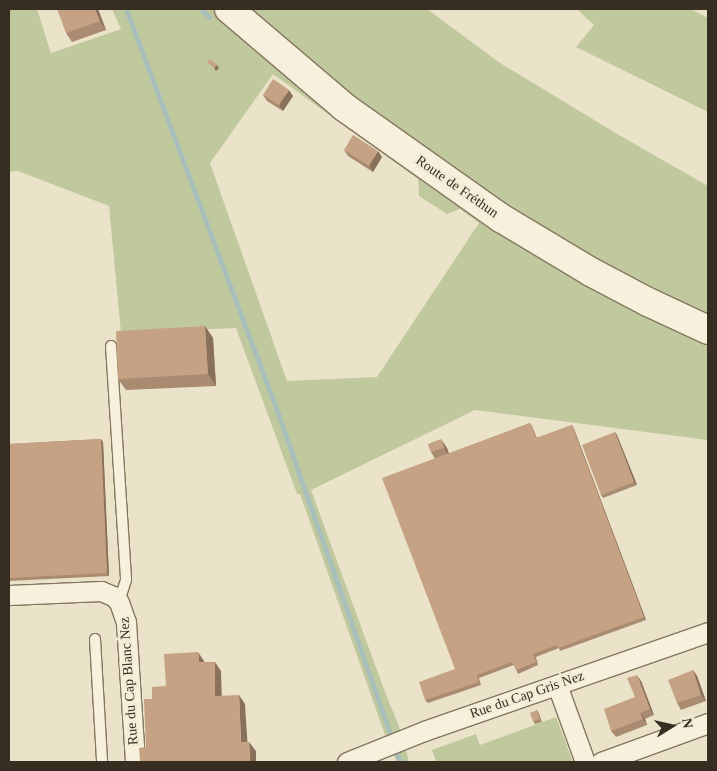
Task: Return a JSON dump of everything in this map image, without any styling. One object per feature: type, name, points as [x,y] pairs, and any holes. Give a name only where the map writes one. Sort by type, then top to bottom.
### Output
[{"type":"street","name":"Route de Fréthun","points":[[229,9],[344,106],[501,218],[591,272],[708,330]]},
{"type":"street","points":[[9,595],[101,591],[113,596],[119,602]]},
{"type":"street","name":"Rue du Cap Blanc Nez","points":[[119,602],[126,622],[135,762]]},
{"type":"street","name":"Rue du Cap Gris Nez","points":[[347,762],[424,731],[708,632]]},
{"type":"street","points":[[557,684],[585,762]]},
{"type":"street","points":[[601,762],[708,723]]},
{"type":"lane","points":[[111,346],[126,580],[119,602]]},
{"type":"lane","points":[[95,639],[102,762]]},
{"type":"green space","points":[[9,9],[37,9],[51,53],[121,29],[112,9],[427,9],[500,63],[708,186],[708,440],[475,410],[311,490],[401,731],[409,762],[397,762],[385,735],[300,494],[297,494],[236,328],[121,333],[109,206],[18,171],[9,172]],"holes":[[[273,74],[418,179],[419,196],[447,214],[460,209],[479,223],[377,377],[287,381],[210,163]]]},
{"type":"green space","points":[[577,9],[691,9],[708,18],[708,112],[576,47],[594,25]]},
{"type":"green space","points":[[556,717],[573,762],[433,762],[436,761],[432,750],[476,734],[480,745]]},
{"type":"building","points":[[57,9],[95,9],[100,21],[66,33]]},
{"type":"building","points":[[210,59],[217,65],[214,68],[207,62]]},
{"type":"building","points":[[273,79],[289,90],[279,105],[263,95]]},
{"type":"building","points":[[353,135],[378,151],[369,166],[344,150]]},
{"type":"building","points":[[205,326],[208,374],[118,379],[116,331]]},
{"type":"building","points":[[530,423],[536,438],[572,425],[644,617],[558,648],[557,645],[533,654],[536,662],[516,670],[512,662],[477,675],[479,682],[425,700],[419,682],[455,669],[382,478]]},
{"type":"building","points":[[615,432],[634,482],[601,495],[582,445]]},
{"type":"building","points":[[101,439],[107,573],[9,578],[9,444]]},
{"type":"building","points":[[441,439],[444,448],[431,452],[428,444]]},
{"type":"building","points":[[198,652],[199,662],[215,662],[215,696],[239,695],[241,742],[249,742],[250,762],[140,762],[139,748],[146,747],[144,699],[152,699],[152,687],[166,686],[164,654]]},
{"type":"building","points":[[693,670],[701,695],[677,703],[668,680]]},
{"type":"building","points":[[637,675],[650,709],[640,713],[643,719],[611,731],[604,709],[635,697],[627,678]]},
{"type":"building","points":[[537,710],[540,719],[533,721],[530,713]]},
{"type":"waterway","points":[[126,9],[275,405],[400,762]]},
{"type":"waterway","points":[[201,9],[209,17]]}]
